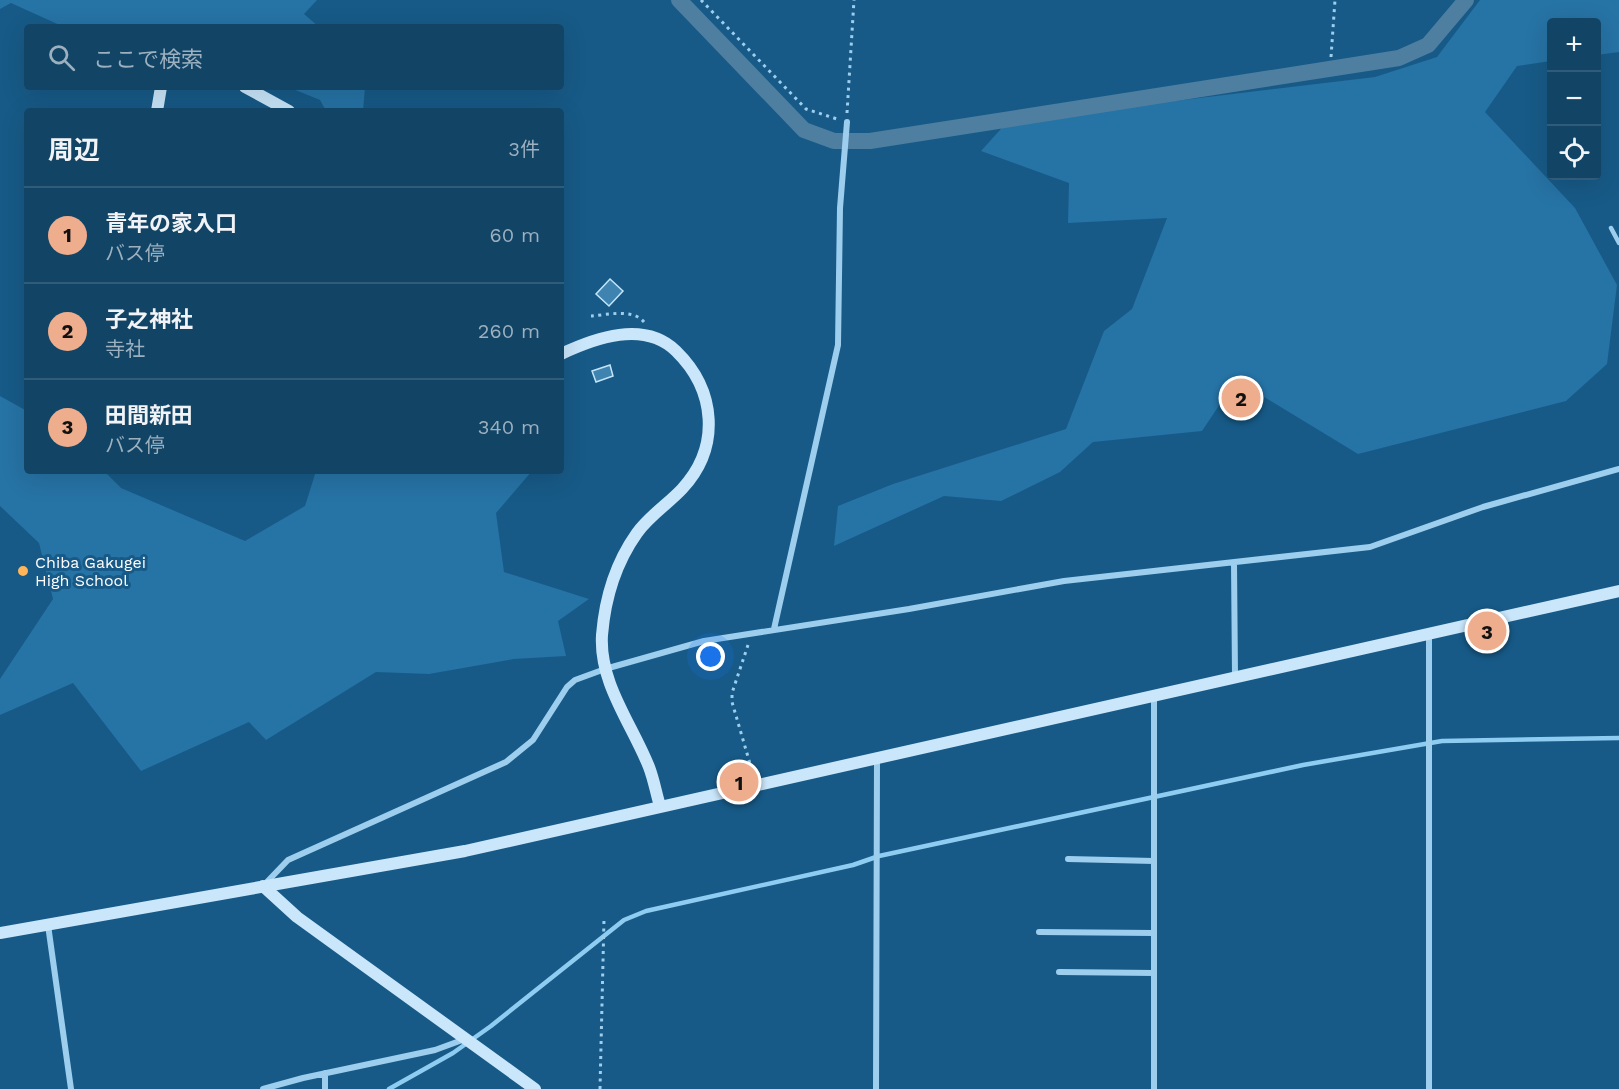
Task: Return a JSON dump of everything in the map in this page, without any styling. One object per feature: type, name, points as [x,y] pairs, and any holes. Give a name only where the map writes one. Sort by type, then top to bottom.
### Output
[{"type":"street","points":[[158,108],[160,90]]},
{"type":"street","points":[[250,90],[284,108]]},
{"type":"street","points":[[774,628],[838,345],[840,207],[847,122]]},
{"type":"street","points":[[564,353],[586,342],[612,335],[634,334],[649,337],[673,348],[691,366],[704,391],[709,410],[708,443],[700,463],[683,487],[638,531],[621,559],[609,586],[603,627],[606,669],[614,693],[649,768],[660,806]]},
{"type":"street","points":[[263,886],[288,860],[506,762],[533,740],[567,687],[576,680],[606,669],[704,640],[909,609],[1064,581],[1370,547],[1483,507],[1619,469]]},
{"type":"street","points":[[1234,563],[1235,677]]},
{"type":"street","points":[[0,933],[465,851],[1619,591]]},
{"type":"street","points":[[1429,634],[1429,1089]]},
{"type":"street","points":[[1154,696],[1154,1089]]},
{"type":"street","points":[[876,1089],[877,760]]},
{"type":"street","points":[[1068,859],[1154,861]]},
{"type":"street","points":[[263,886],[297,917],[535,1089]]},
{"type":"street","points":[[48,925],[71,1089]]},
{"type":"street","points":[[1039,932],[1154,933]]},
{"type":"street","points":[[1059,972],[1154,973]]},
{"type":"street","points":[[262,1089],[435,1050],[465,1039]]},
{"type":"street","points":[[325,1073],[325,1089]]},
{"type":"lane","points":[[1611,228],[1619,243]]},
{"type":"path","points":[[701,0],[806,110],[847,122],[854,0]]},
{"type":"path","points":[[1331,57],[1335,0]]},
{"type":"path","points":[[591,316],[629,313],[640,317],[648,327],[649,337]]},
{"type":"path","points":[[752,632],[732,693],[732,702],[756,784]]},
{"type":"path","points":[[600,1089],[604,920]]},
{"type":"shaded area","points":[[0,0],[317,0],[304,14],[316,24],[57,24],[11,3],[0,9]]},
{"type":"shaded area","points":[[1480,0],[1619,0],[1619,52],[1601,54],[1601,18],[1547,18],[1547,62],[1517,66],[1485,112],[1575,208],[1617,285],[1607,364],[1566,401],[1358,454],[1236,380],[1202,431],[1093,442],[1060,472],[1001,501],[944,496],[834,546],[838,506],[893,484],[1066,429],[1104,331],[1132,309],[1167,218],[1068,223],[1069,183],[981,151],[1008,121],[1375,77],[1437,57]]},
{"type":"shaded area","points":[[295,90],[365,90],[363,108],[324,108],[320,100]]},
{"type":"shaded area","points":[[0,396],[24,409],[24,474],[107,474],[121,488],[245,541],[305,506],[315,474],[529,474],[496,513],[504,572],[589,599],[558,621],[566,656],[514,659],[429,674],[376,672],[266,740],[249,722],[141,771],[73,683],[0,715],[0,679],[53,599],[39,543],[0,506]]},
{"type":"building","points":[[610,279],[623,291],[609,306],[596,294]]},
{"type":"building","points":[[610,365],[613,376],[596,382],[592,371]]},
{"type":"waterway","points":[[679,0],[804,130],[834,141],[870,141],[1399,58],[1428,45],[1466,0]]},
{"type":"waterway","points":[[389,1089],[453,1053],[491,1026],[624,920],[646,911],[853,865],[879,856],[1303,765],[1442,741],[1619,738]]},
{"type":"place","name":"子之神社","points":[[1241,398]]},
{"type":"place","name":"Chiba Gakugei High School","points":[[23,571]]},
{"type":"place","name":"田間新田","points":[[1487,631]]},
{"type":"place","name":"青年の家入口","points":[[739,782]]}]
